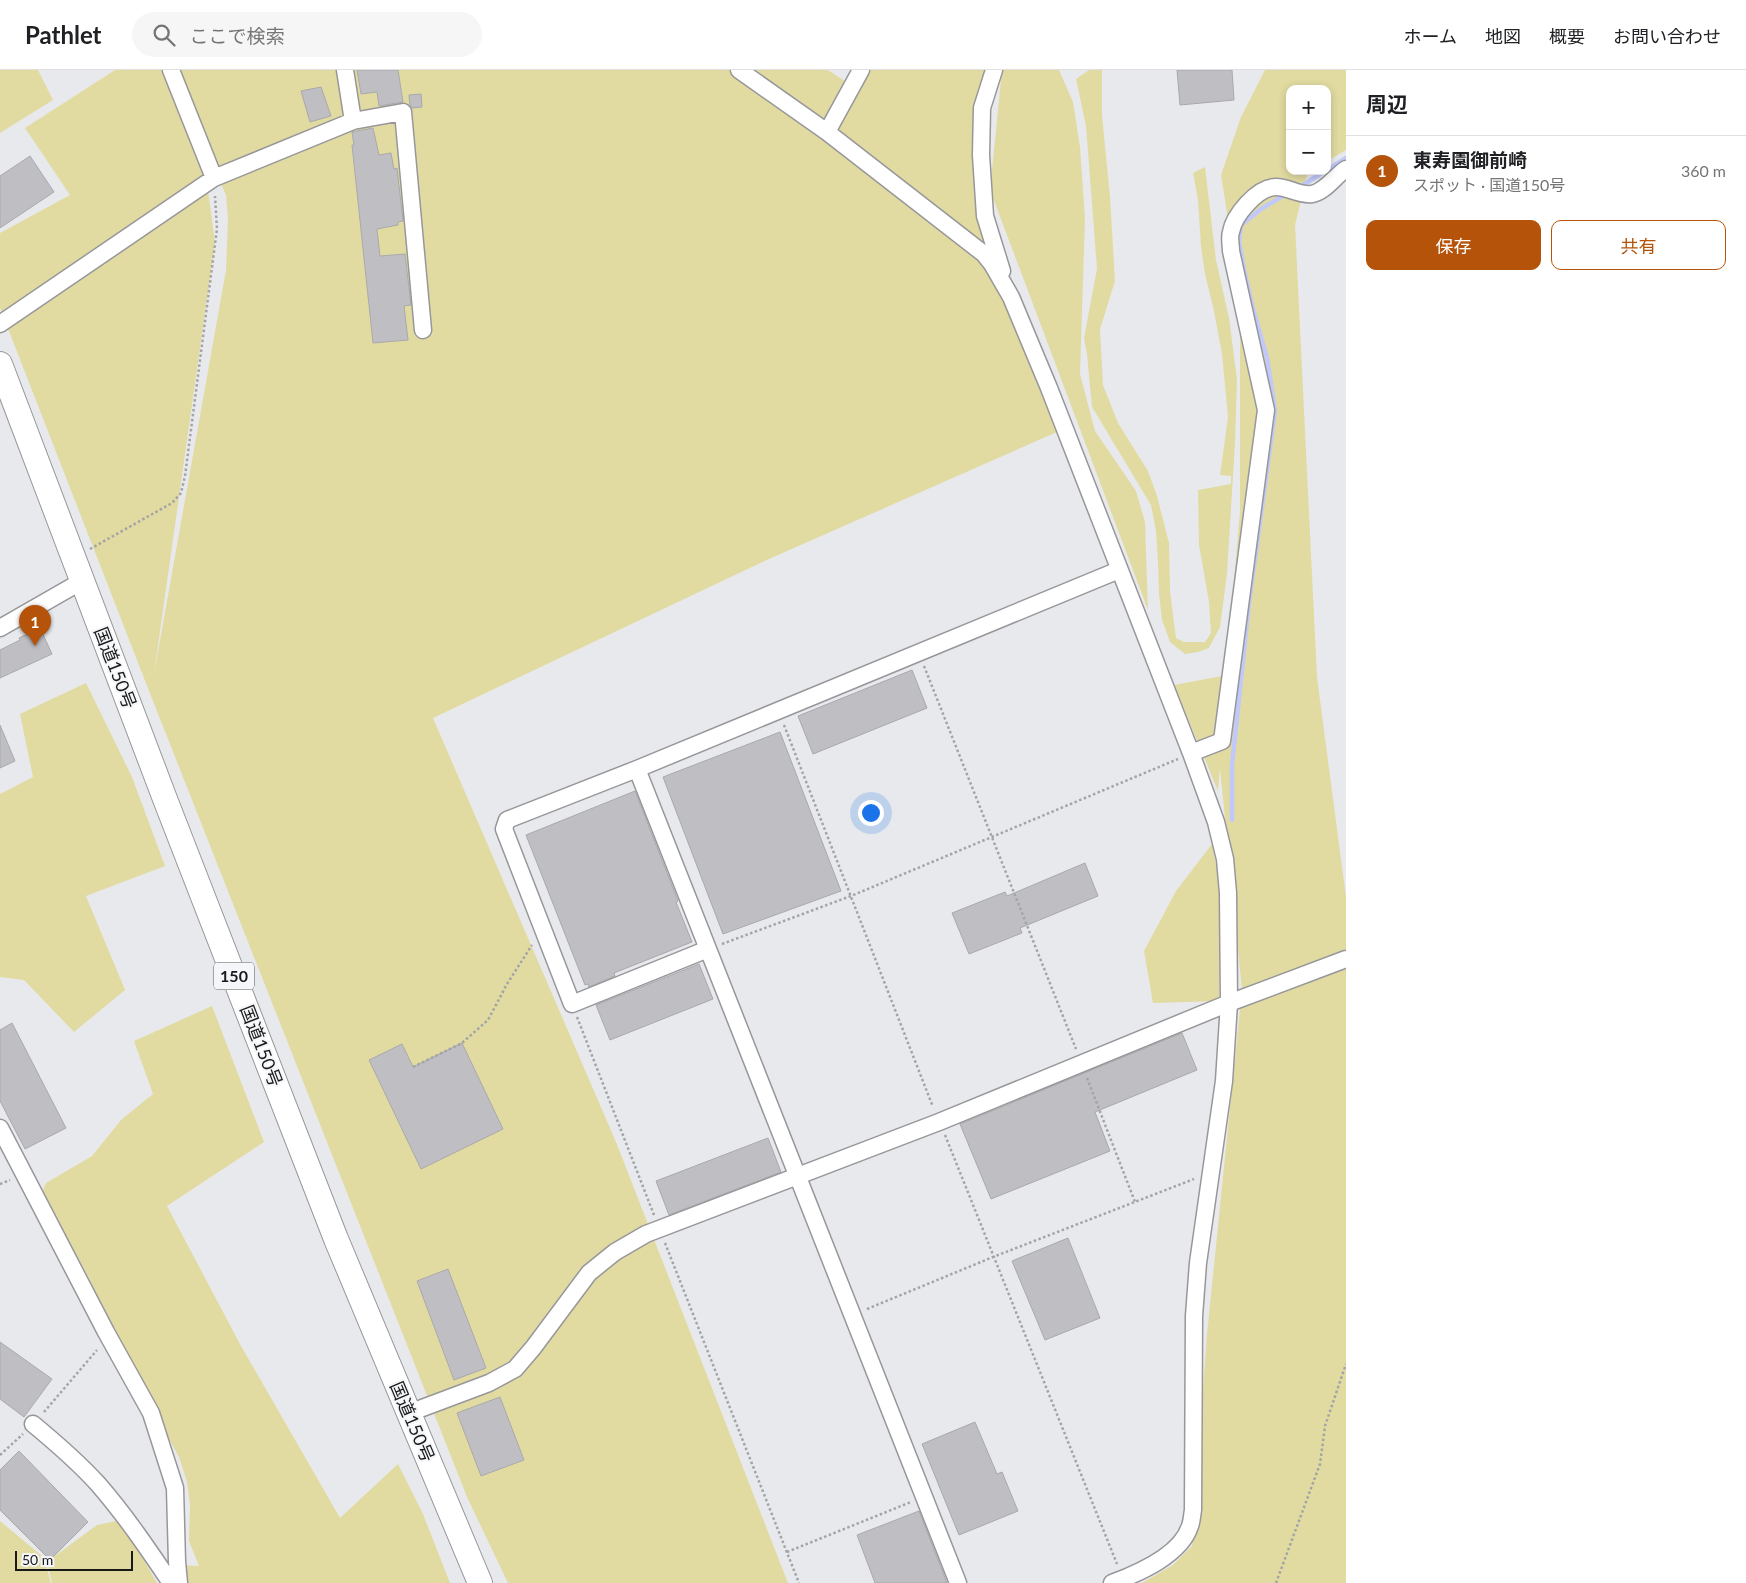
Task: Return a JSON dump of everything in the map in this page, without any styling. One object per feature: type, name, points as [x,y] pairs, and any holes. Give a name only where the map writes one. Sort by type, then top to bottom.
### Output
[{"type":"highway","name":"国道150号","points":[[0,364],[168,808],[336,1239],[480,1583]]},
{"type":"street","points":[[171,70],[214,178]]},
{"type":"street","points":[[345,70],[353,120]]},
{"type":"street","points":[[739,70],[827,132],[984,254],[1011,297]]},
{"type":"street","points":[[994,70],[982,108],[981,155],[985,216],[1011,297],[1049,388],[1216,822],[1225,858],[1228,893],[1228,1003],[1224,1081],[1198,1263],[1194,1316],[1193,1510],[1190,1528],[1181,1543],[1154,1565],[1120,1582]]},
{"type":"street","points":[[827,132],[856,72]]},
{"type":"street","points":[[0,324],[214,178],[353,120],[403,112],[423,330]]},
{"type":"street","points":[[1191,753],[1222,741],[1266,410],[1231,251],[1230,232],[1237,216],[1245,206],[1268,189],[1276,186],[1302,194],[1314,194],[1323,189],[1346,169]]},
{"type":"street","points":[[708,950],[572,1004],[504,829],[507,820],[779,711],[1119,570]]},
{"type":"street","points":[[0,628],[82,581]]},
{"type":"street","points":[[637,769],[958,1583]]},
{"type":"street","points":[[409,1413],[489,1383],[515,1369],[589,1273],[615,1252],[646,1234],[939,1122],[1228,1003],[1346,960]]},
{"type":"street","points":[[0,1128],[106,1332],[151,1413],[175,1488],[179,1583]]},
{"type":"street","points":[[33,1424],[68,1452],[98,1484],[132,1526],[171,1583]]},
{"type":"path","points":[[74,559],[172,504],[181,493],[217,228],[214,178]]},
{"type":"path","points":[[918,653],[1135,1202]]},
{"type":"path","points":[[779,711],[1120,1582]]},
{"type":"path","points":[[708,950],[851,896],[1191,753]]},
{"type":"path","points":[[413,1067],[462,1043],[488,1020],[507,984],[543,929]]},
{"type":"path","points":[[572,1004],[800,1583]]},
{"type":"path","points":[[853,1315],[1212,1172]]},
{"type":"path","points":[[0,1455],[33,1424],[95,1354],[106,1332]]},
{"type":"path","points":[[1276,1583],[1320,1464],[1325,1426],[1346,1364]]},
{"type":"path","points":[[787,1552],[924,1497]]},
{"type":"shaded area","points":[[0,70],[38,70],[53,100],[0,133]]},
{"type":"shaded area","points":[[115,70],[162,70],[205,168],[215,242],[154,674],[226,270],[228,219],[226,195],[213,166],[178,70],[828,70],[860,91],[870,70],[994,70],[974,108],[989,267],[1057,432],[769,559],[433,718],[616,1142],[788,1583],[508,1583],[467,1497],[0,308],[0,233],[70,195],[25,128]]},
{"type":"shaded area","points":[[1002,70],[1059,70],[1073,102],[1080,147],[1085,219],[1080,374],[1095,431],[1136,491],[1145,522],[1148,610],[990,190]]},
{"type":"shaded area","points":[[1089,70],[1102,70],[1102,115],[1110,197],[1115,281],[1100,329],[1103,385],[1118,423],[1148,471],[1157,496],[1169,543],[1170,591],[1176,638],[1184,642],[1205,642],[1211,633],[1209,602],[1199,545],[1198,490],[1231,484],[1231,476],[1220,475],[1228,417],[1222,354],[1205,274],[1198,200],[1193,173],[1205,167],[1216,260],[1229,318],[1237,379],[1227,574],[1220,627],[1209,648],[1198,652],[1185,654],[1170,642],[1162,620],[1156,531],[1151,505],[1092,407],[1084,338],[1097,269],[1086,126],[1076,79]]},
{"type":"shaded area","points":[[1265,70],[1346,70],[1346,150],[1331,159],[1331,85],[1286,85],[1286,175],[1307,175],[1295,225],[1317,677],[1346,897],[1346,1583],[1142,1583],[1173,1565],[1192,1546],[1207,1334],[1242,990],[1220,768],[1218,791],[1174,685],[1222,676],[1220,749],[1240,511],[1240,293],[1221,175],[1241,117]]},
{"type":"shaded area","points":[[86,683],[132,777],[165,866],[86,896],[125,990],[74,1032],[24,980],[0,977],[0,794],[33,777],[20,714]]},
{"type":"shaded area","points":[[1212,844],[1220,885],[1219,1001],[1153,1003],[1144,951],[1176,891]]},
{"type":"shaded area","points":[[212,1006],[264,1142],[167,1206],[241,1346],[340,1518],[398,1464],[423,1514],[450,1583],[183,1583],[179,1565],[199,1566],[189,1541],[190,1505],[187,1482],[179,1457],[118,1345],[89,1278],[42,1192],[46,1183],[92,1156],[121,1120],[153,1094],[134,1041]]},
{"type":"shaded area","points":[[0,1521],[48,1561],[97,1525],[116,1521],[126,1529],[157,1583],[52,1583],[48,1566],[44,1573],[47,1568],[51,1583],[0,1583]]},
{"type":"building","points":[[357,70],[398,70],[403,102],[379,106],[377,92],[361,94]]},
{"type":"building","points":[[1177,70],[1232,70],[1234,100],[1180,105]]},
{"type":"building","points":[[321,87],[331,116],[310,122],[301,91]]},
{"type":"building","points":[[421,94],[422,107],[412,108],[409,95]]},
{"type":"building","points":[[373,128],[379,155],[391,153],[394,169],[397,168],[403,221],[398,222],[398,225],[377,229],[380,256],[405,254],[411,305],[404,306],[408,340],[373,343],[352,132]]},
{"type":"building","points":[[30,156],[54,192],[0,228],[0,176]]},
{"type":"building","points":[[40,628],[52,654],[0,678],[0,650]]},
{"type":"building","points":[[912,670],[927,708],[813,754],[798,716]]},
{"type":"building","points":[[0,725],[15,761],[0,768]]},
{"type":"building","points":[[780,732],[841,891],[723,934],[663,777]]},
{"type":"building","points":[[635,791],[692,942],[614,973],[615,976],[589,987],[588,984],[585,985],[526,835]]},
{"type":"building","points":[[1085,863],[1098,896],[1020,928],[1022,933],[969,954],[952,913],[1005,892],[1007,896]]},
{"type":"building","points":[[699,964],[713,999],[610,1040],[596,1005]]},
{"type":"building","points":[[12,1023],[66,1128],[25,1149],[0,1101],[0,1030]]},
{"type":"building","points":[[1182,1033],[1197,1070],[1095,1112],[1110,1151],[991,1199],[960,1124]]},
{"type":"building","points":[[462,1043],[503,1129],[421,1169],[369,1060],[402,1044],[413,1067]]},
{"type":"building","points":[[768,1138],[781,1172],[669,1215],[656,1181]]},
{"type":"building","points":[[1068,1238],[1100,1318],[1045,1340],[1012,1261]]},
{"type":"building","points":[[448,1269],[486,1368],[454,1380],[417,1281]]},
{"type":"building","points":[[0,1342],[52,1379],[24,1417],[0,1399]]},
{"type":"building","points":[[500,1397],[524,1460],[481,1476],[457,1413]]},
{"type":"building","points":[[975,1422],[997,1474],[1002,1472],[1018,1511],[959,1535],[922,1444]]},
{"type":"building","points":[[19,1451],[88,1522],[50,1560],[0,1510],[0,1470]]},
{"type":"building","points":[[919,1511],[947,1583],[875,1583],[857,1535]]},
{"type":"waterway","points":[[1331,167],[1346,158]]},
{"type":"waterway","points":[[1300,187],[1319,175]]},
{"type":"waterway","points":[[1232,820],[1232,765],[1249,603],[1275,411],[1267,358],[1252,305],[1239,241],[1241,225],[1261,209],[1286,194]]},
{"type":"place","name":"東寿園御前崎","points":[[35,646]]}]
